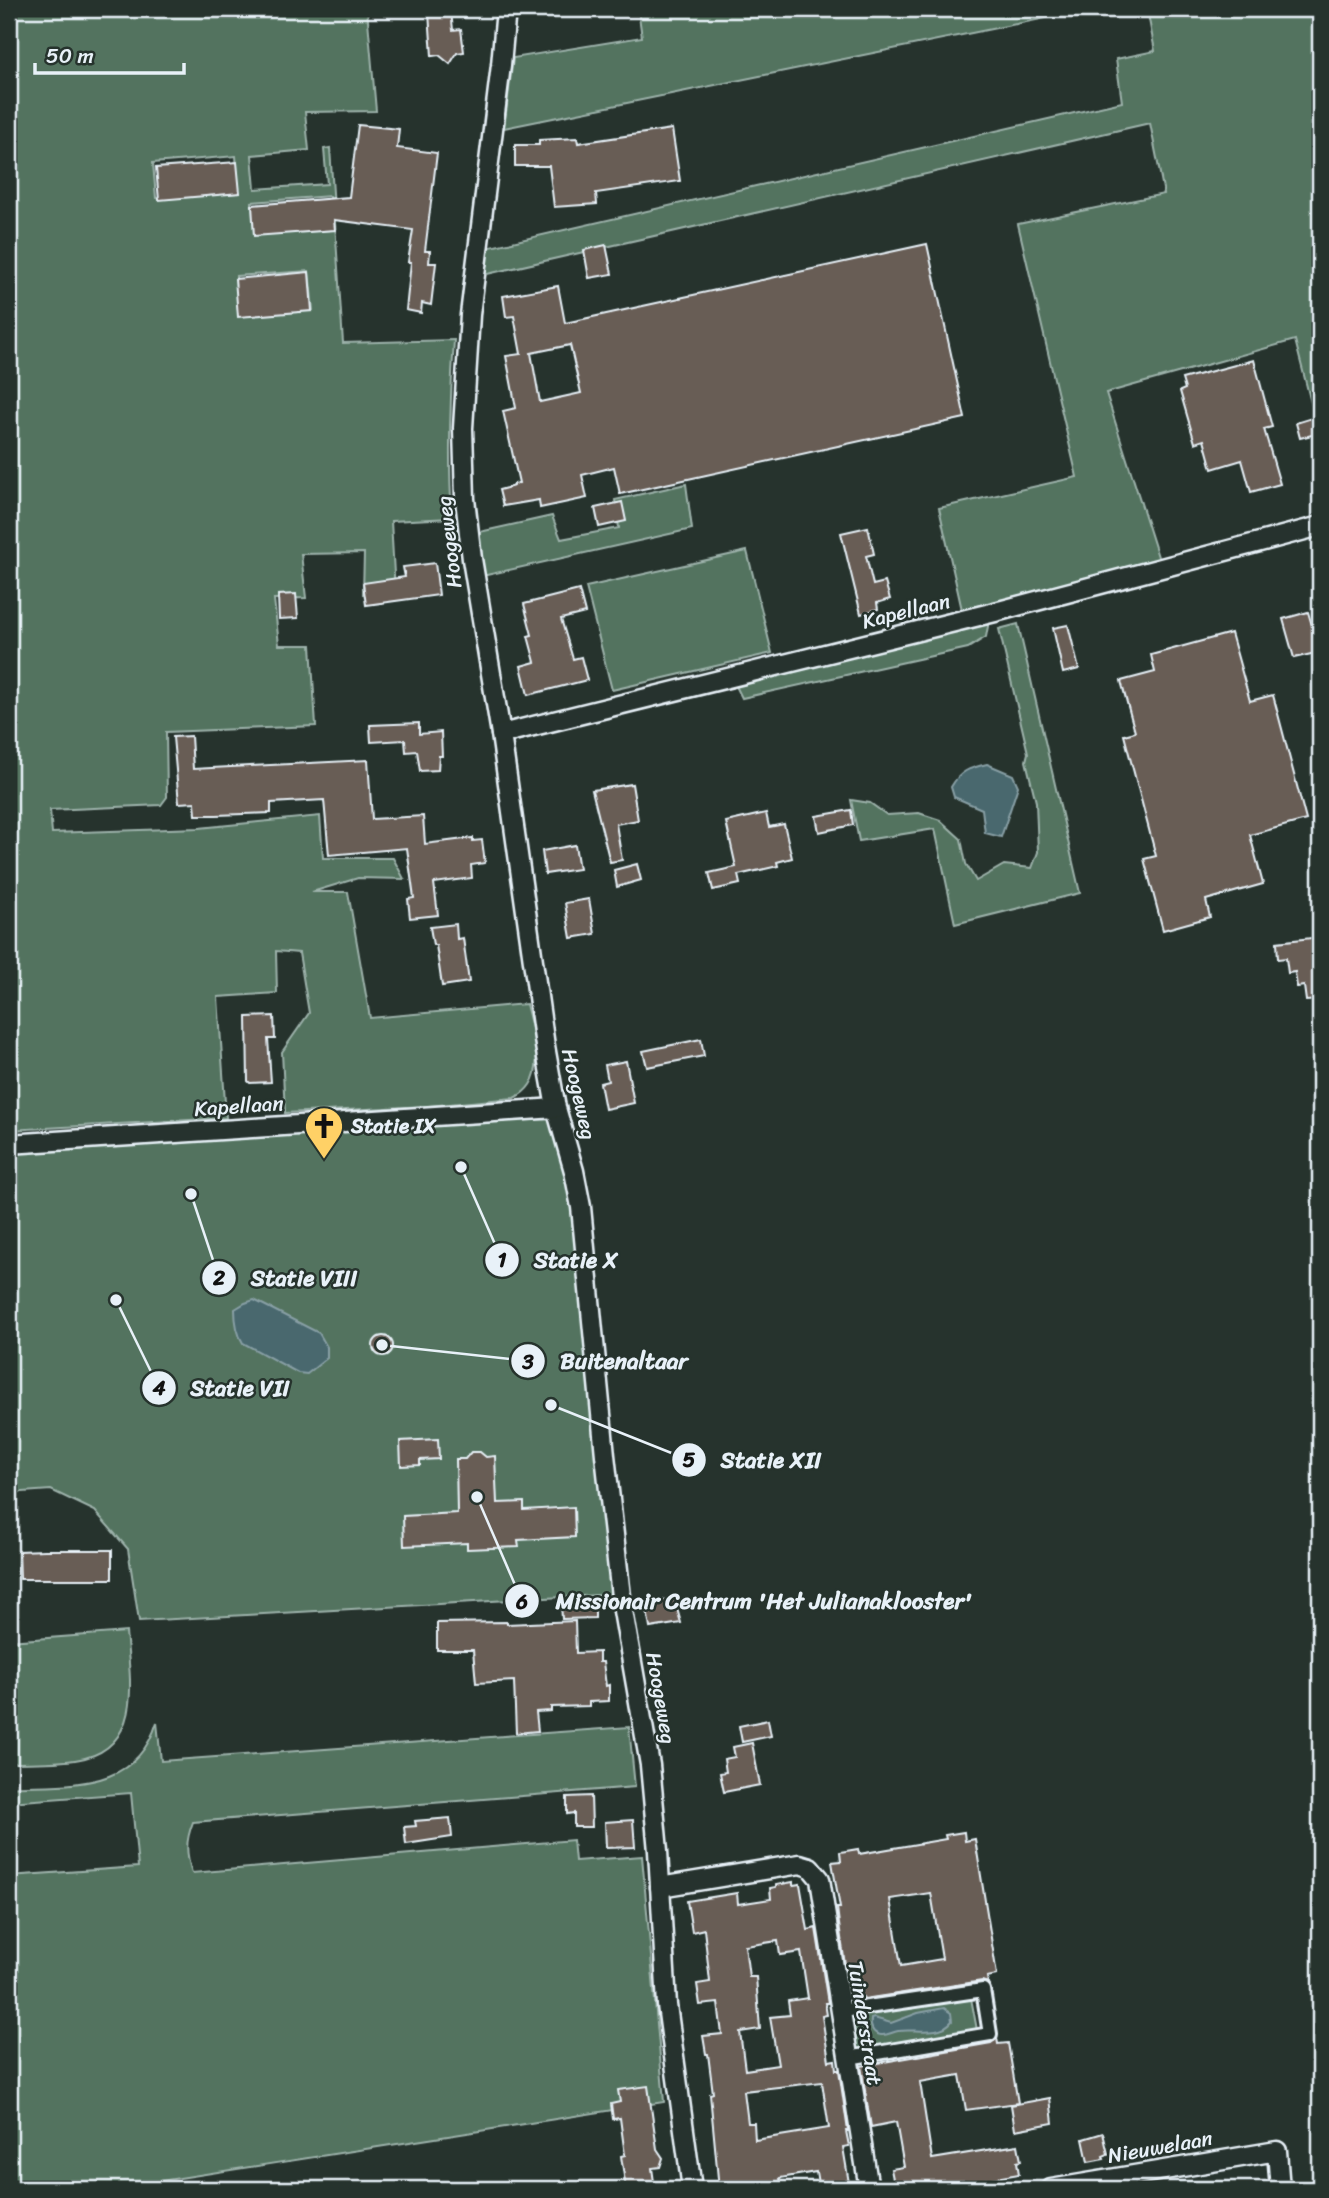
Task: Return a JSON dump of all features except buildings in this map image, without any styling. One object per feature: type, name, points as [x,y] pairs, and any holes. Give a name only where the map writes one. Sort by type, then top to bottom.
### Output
[{"type":"street","name":"Hoogeweg","points":[[506,9],[470,315],[463,428],[465,499],[472,559],[502,734],[545,1046],[556,1108],[581,1207],[617,1564],[650,1765],[667,2005],[692,2189]]},
{"type":"street","name":"Kapellaan","points":[[502,734],[995,612],[1320,526]]},
{"type":"street","name":"Kapellaan","points":[[9,1144],[556,1108]]},
{"type":"street","name":"Tuinderstraat","points":[[660,1887],[800,1864],[810,1867],[820,1880],[869,2189]]},
{"type":"street","points":[[841,2011],[983,1990],[990,2034],[848,2058]]},
{"type":"street","name":"Nieuwelaan","points":[[1051,2189],[1277,2151],[1280,2189]]},
{"type":"green space","points":[[9,9],[367,9],[376,111],[305,112],[309,150],[252,155],[255,189],[327,184],[324,149],[330,148],[343,343],[454,340],[450,429],[452,518],[391,521],[395,592],[363,594],[364,553],[301,554],[306,598],[274,599],[279,645],[311,645],[316,726],[166,732],[167,797],[161,805],[50,810],[52,833],[199,828],[320,816],[323,858],[393,858],[404,879],[358,878],[312,892],[348,892],[370,1018],[526,1004],[535,1042],[536,1069],[525,1090],[514,1098],[428,1106],[285,1113],[282,1052],[309,1013],[299,953],[276,951],[277,993],[218,997],[226,1118],[9,1130]],"holes":[[[236,156],[239,192],[156,198],[153,163]],[[330,196],[333,227],[254,233],[252,202]],[[309,271],[313,310],[239,316],[236,276]]]},
{"type":"green space","points":[[638,9],[1090,9],[504,128],[513,58],[642,37]]},
{"type":"green space","points":[[1147,9],[1320,9],[1320,438],[1295,340],[1106,393],[1159,560],[962,610],[939,508],[1077,477],[1018,224],[1164,194],[1150,123],[483,275],[486,248],[1122,102],[1116,59],[1155,51]]},
{"type":"green space","points":[[686,484],[692,529],[482,576],[475,533],[552,516],[561,539],[619,528],[615,500]]},
{"type":"green space","points":[[747,551],[772,653],[612,690],[586,587]]},
{"type":"green space","points":[[989,621],[986,637],[968,648],[742,698],[735,684]]},
{"type":"green space","points":[[1018,624],[1080,893],[955,924],[935,829],[859,841],[851,800],[870,803],[887,815],[919,813],[940,820],[961,839],[966,864],[976,881],[1004,865],[1032,868],[1038,852],[1036,802],[1026,761],[1028,753],[999,629]]},
{"type":"green space","points":[[553,1119],[574,1206],[617,1594],[139,1621],[128,1549],[95,1511],[51,1490],[9,1493],[9,1145]]},
{"type":"green space","points":[[126,1632],[129,1706],[125,1723],[116,1738],[104,1750],[85,1758],[57,1762],[9,1763],[9,1641]]},
{"type":"green space","points":[[157,1722],[161,1761],[629,1727],[635,1787],[193,1822],[188,1853],[192,1873],[573,1840],[575,1861],[642,1856],[664,2102],[110,2189],[9,2189],[9,1876],[138,1867],[131,1793],[9,1802],[9,1787],[77,1783],[98,1780],[117,1773],[133,1762],[147,1745]]},
{"type":"green space","points":[[967,1994],[971,1998],[977,2030],[858,2052],[855,2048],[850,2015]]},
{"type":"water","points":[[987,764],[1013,775],[1018,786],[1001,837],[985,833],[982,809],[954,797],[951,787],[966,771]]},
{"type":"water","points":[[254,1300],[319,1333],[327,1347],[327,1358],[307,1374],[298,1373],[243,1343],[236,1326],[235,1309]]},
{"type":"water","points":[[944,2008],[951,2013],[952,2021],[940,2029],[905,2030],[883,2035],[876,2033],[871,2027],[871,2019],[874,2018],[891,2023],[918,2013]]},
{"type":"place","name":"Statie IX","points":[[324,1160]]},
{"type":"place","name":"Statie X","points":[[461,1167]]},
{"type":"place","name":"Statie VIII","points":[[191,1194]]},
{"type":"place","name":"Statie VII","points":[[116,1300]]},
{"type":"place","name":"Buitenaltaar","points":[[382,1345]]},
{"type":"place","name":"Statie XII","points":[[551,1405]]},
{"type":"place","name":"Missionair Centrum 'Het Julianaklooster'","points":[[477,1497]]}]
